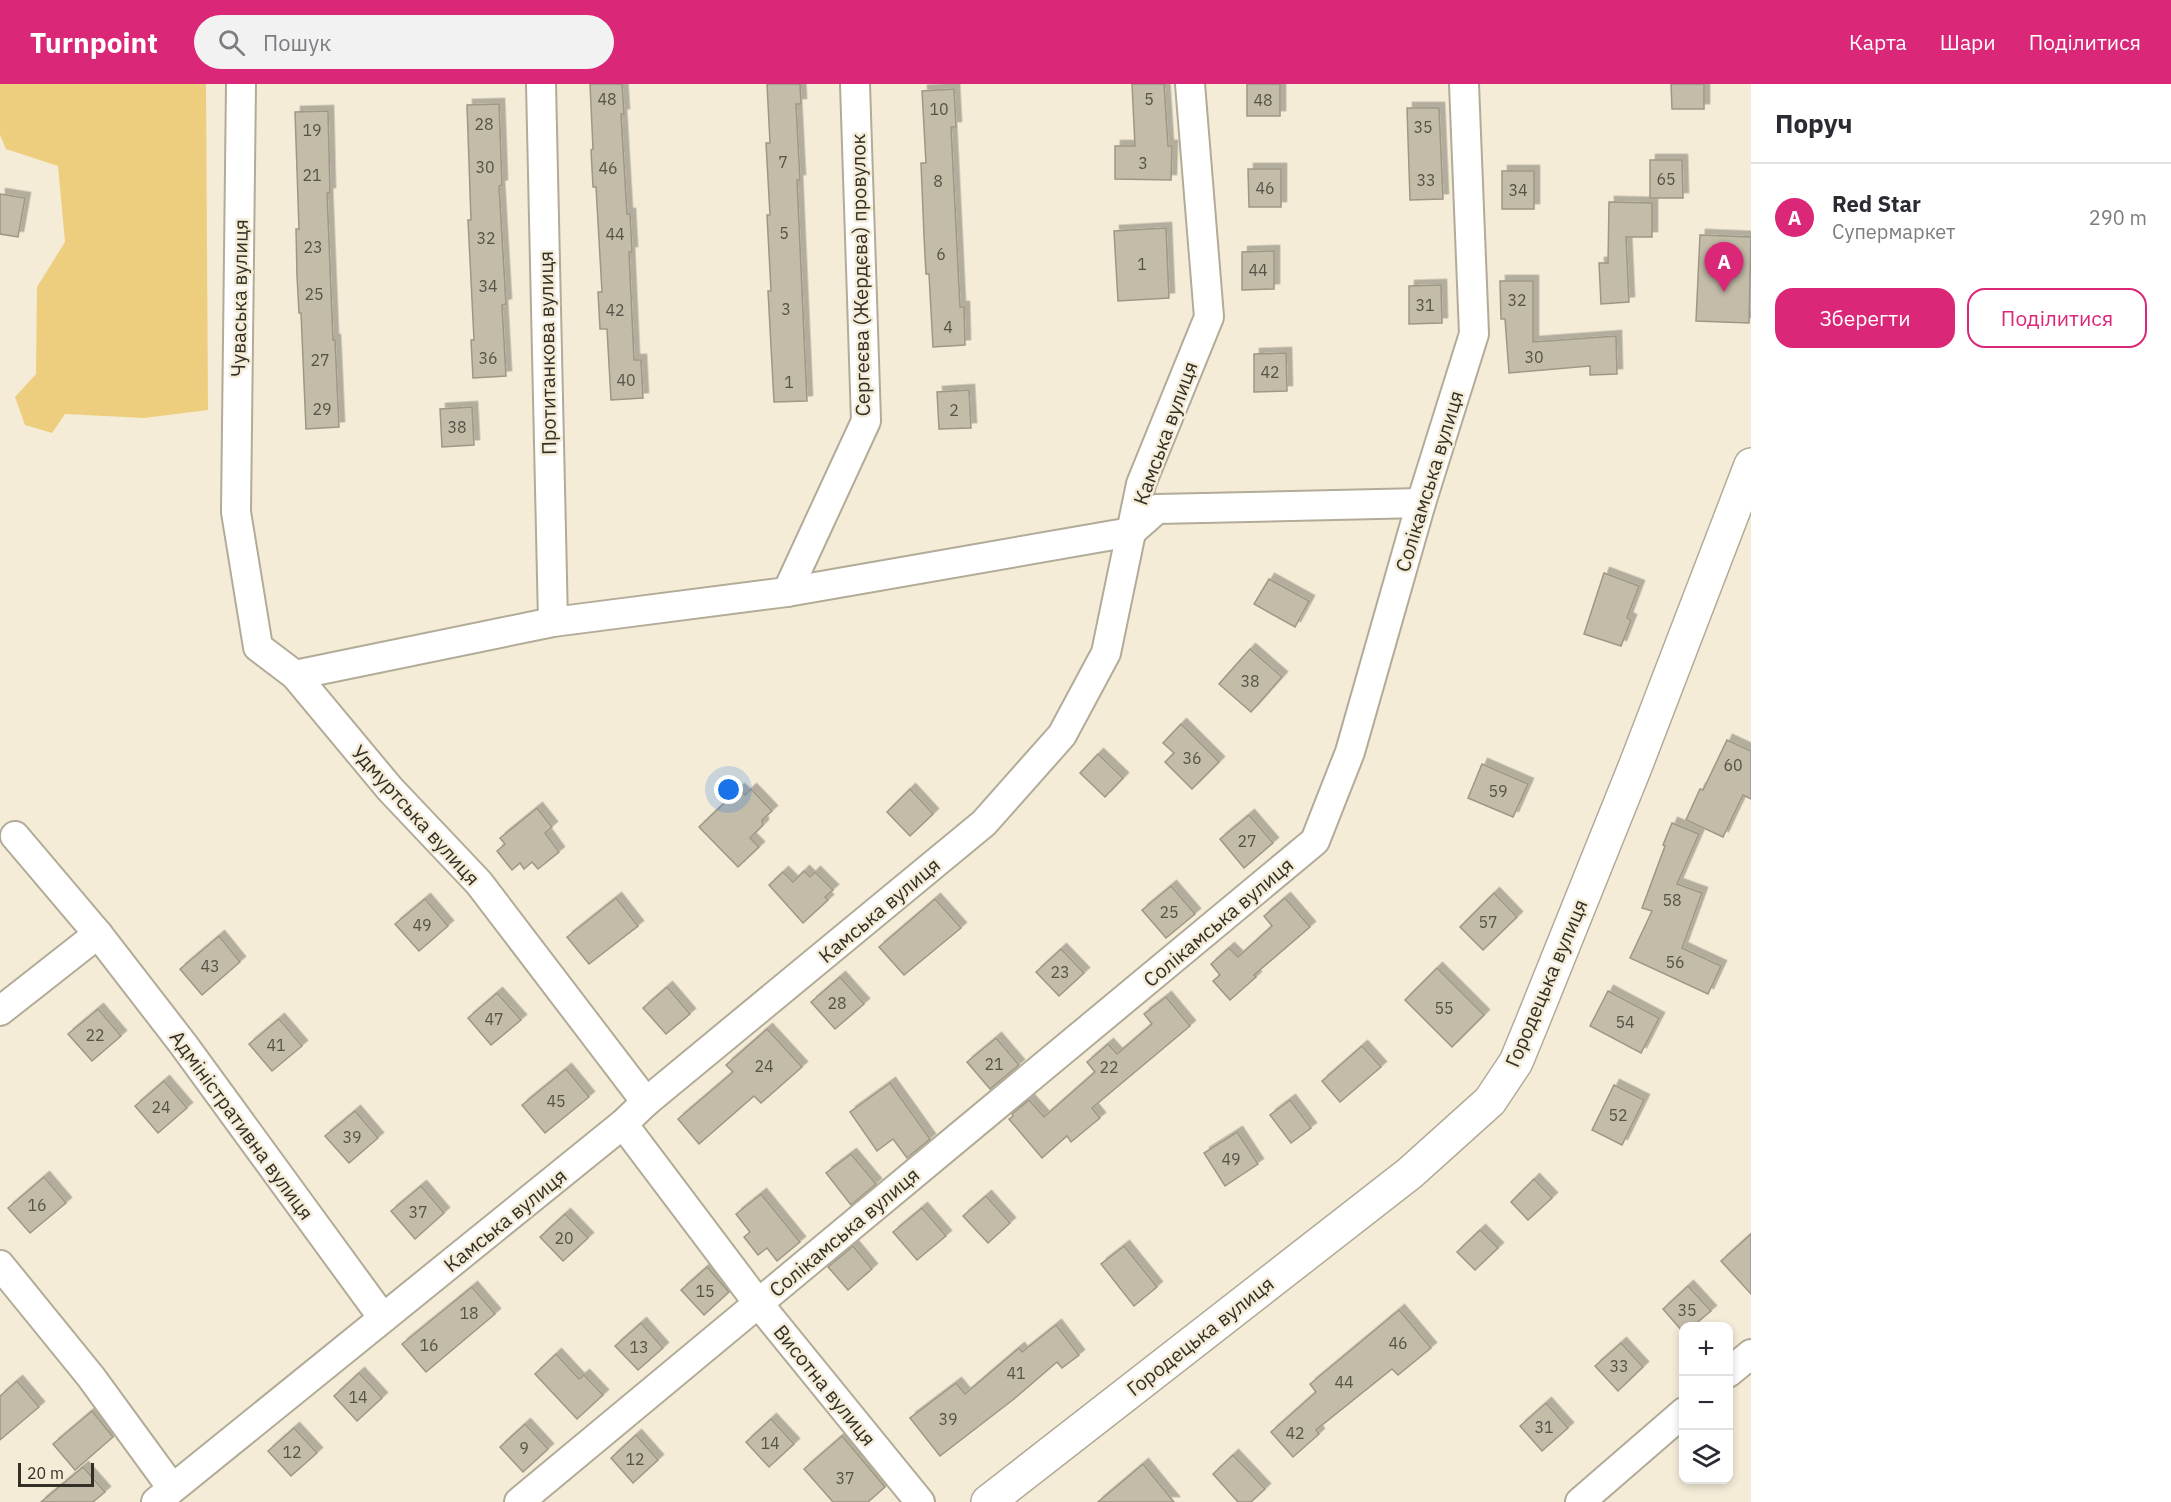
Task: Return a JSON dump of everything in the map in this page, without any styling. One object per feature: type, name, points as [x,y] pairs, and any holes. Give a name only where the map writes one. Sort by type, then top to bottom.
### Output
[{"type":"main road","name":"Городецька вулиця","points":[[988,1502],[1410,1173],[1490,1101],[1516,1062],[1637,762],[1751,465]]},
{"type":"street","name":"Чуваська вулиця","points":[[236,512],[241,84]]},
{"type":"street","name":"Протитанкова вулиця","points":[[540,84],[553,622]]},
{"type":"street","name":"Сергеєва (Жердєва) провулок","points":[[787,592],[866,421],[855,84]]},
{"type":"street","name":"Камська вулиця","points":[[164,1495],[623,1124],[646,1102],[984,823],[1062,735],[1106,653],[1141,484],[1209,317],[1190,84]]},
{"type":"street","name":"Солікамська вулиця","points":[[519,1502],[1315,841],[1350,752],[1421,503],[1474,334],[1464,84]]},
{"type":"street","points":[[295,675],[553,622],[787,592],[1131,532],[1157,509],[1421,503]]},
{"type":"street","name":"Удмуртська вулиця","points":[[236,512],[258,647],[295,675],[390,789],[479,883],[646,1102]]},
{"type":"street","name":"Адміністративна вулиця","points":[[15,837],[98,934],[183,1044],[384,1318]]},
{"type":"street","points":[[0,1011],[98,934]]},
{"type":"street","name":"Висотна вулиця","points":[[623,1124],[758,1303],[920,1502]]},
{"type":"street","points":[[0,1265],[91,1377],[164,1495]]},
{"type":"street","points":[[1733,1369],[1751,1354]]},
{"type":"street","points":[[1580,1502],[1679,1416]]},
{"type":"shaded area","points":[[0,84],[206,84],[208,410],[144,418],[65,414],[52,433],[25,425],[15,397],[36,374],[37,287],[65,242],[58,166],[6,149],[0,135]]},
{"type":"building","points":[[590,84],[622,84],[624,114],[621,114],[627,214],[630,214],[632,252],[629,252],[634,360],[641,360],[643,398],[611,400],[607,329],[600,329],[598,292],[602,292],[596,187],[593,187]]},
{"type":"building","points":[[767,84],[800,84],[801,104],[796,104],[800,180],[797,180],[807,401],[774,402],[768,291],[771,291],[767,215],[770,215],[766,143],[770,143]]},
{"type":"building","points":[[1132,84],[1164,84],[1168,146],[1172,146],[1171,180],[1115,179],[1115,146],[1135,146]]},
{"type":"building","points":[[1247,84],[1280,84],[1280,116],[1247,116]]},
{"type":"building","points":[[1671,84],[1704,84],[1704,109],[1672,109]]},
{"type":"building","points":[[954,89],[956,127],[951,127],[960,307],[964,307],[965,345],[933,347],[929,274],[926,274],[924,236],[921,163],[926,163],[922,91]]},
{"type":"building","points":[[499,104],[502,185],[499,186],[506,304],[502,305],[506,376],[473,378],[471,340],[474,340],[468,220],[471,220],[467,105]]},
{"type":"building","points":[[1407,108],[1439,108],[1443,199],[1410,200]]},
{"type":"building","points":[[328,111],[330,193],[327,193],[339,427],[306,429],[301,313],[299,313],[297,276],[296,229],[299,229],[295,112]]},
{"type":"building","points":[[1650,160],[1682,160],[1683,198],[1650,198]]},
{"type":"building","points":[[1248,169],[1281,169],[1281,207],[1249,207]]},
{"type":"building","points":[[1502,171],[1534,171],[1534,209],[1502,209]]},
{"type":"building","points":[[0,194],[25,198],[18,237],[0,234]]},
{"type":"building","points":[[1609,202],[1652,203],[1652,237],[1626,237],[1629,302],[1601,304],[1599,263],[1608,263]]},
{"type":"building","points":[[1166,228],[1169,298],[1118,301],[1114,231]]},
{"type":"building","points":[[1700,235],[1751,237],[1749,323],[1696,321]]},
{"type":"building","points":[[1274,251],[1274,289],[1242,290],[1242,252]]},
{"type":"building","points":[[1500,281],[1533,281],[1533,342],[1616,336],[1617,374],[1590,375],[1590,366],[1509,373],[1505,319],[1501,319]]},
{"type":"building","points":[[1441,285],[1442,323],[1409,324],[1409,286]]},
{"type":"building","points":[[1286,353],[1287,391],[1254,392],[1254,354]]},
{"type":"building","points":[[969,390],[971,428],[939,429],[937,392]]},
{"type":"building","points":[[472,407],[474,445],[442,447],[440,409]]},
{"type":"building","points":[[1604,573],[1639,586],[1627,618],[1631,620],[1621,646],[1584,634]]},
{"type":"building","points":[[1269,579],[1309,601],[1295,627],[1254,604]]},
{"type":"building","points":[[1250,649],[1282,677],[1251,712],[1219,684]]},
{"type":"building","points":[[1181,724],[1219,762],[1192,789],[1165,762],[1174,753],[1163,743]]},
{"type":"building","points":[[1727,740],[1751,751],[1751,799],[1743,795],[1723,837],[1686,820]]},
{"type":"building","points":[[1098,754],[1123,778],[1105,797],[1080,773]]},
{"type":"building","points":[[1482,764],[1528,784],[1513,817],[1468,798]]},
{"type":"building","points":[[739,789],[745,795],[751,789],[772,811],[762,820],[763,825],[750,838],[759,847],[738,867],[699,827]]},
{"type":"building","points":[[910,789],[933,814],[910,836],[887,812]]},
{"type":"building","points":[[537,808],[552,827],[545,833],[559,852],[538,869],[532,862],[524,869],[520,863],[512,870],[497,851],[505,844],[500,838]]},
{"type":"building","points":[[1249,815],[1273,843],[1244,868],[1220,839]]},
{"type":"building","points":[[1672,823],[1699,834],[1677,884],[1702,893],[1682,948],[1721,966],[1708,994],[1630,958],[1652,911],[1642,908]]},
{"type":"building","points":[[804,871],[810,877],[815,872],[833,890],[825,897],[828,900],[803,923],[769,885],[783,872],[793,882]]},
{"type":"building","points":[[1171,886],[1195,914],[1166,938],[1142,910]]},
{"type":"building","points":[[1494,893],[1517,917],[1483,950],[1460,927]]},
{"type":"building","points":[[616,898],[638,926],[589,964],[567,937]]},
{"type":"building","points":[[1285,898],[1310,927],[1254,975],[1256,977],[1230,1000],[1213,981],[1220,975],[1211,964],[1229,948],[1238,957],[1272,926],[1264,916]]},
{"type":"building","points":[[425,899],[448,926],[419,951],[395,924]]},
{"type":"building","points":[[935,899],[961,928],[904,975],[879,947]]},
{"type":"building","points":[[219,936],[240,962],[202,995],[180,969]]},
{"type":"building","points":[[1061,949],[1084,973],[1059,996],[1036,972]]},
{"type":"building","points":[[1437,968],[1484,1015],[1452,1047],[1405,1000]]},
{"type":"building","points":[[840,977],[864,1004],[835,1029],[811,1002]]},
{"type":"building","points":[[667,987],[690,1014],[666,1034],[643,1008]]},
{"type":"building","points":[[1608,991],[1659,1018],[1641,1053],[1590,1026]]},
{"type":"building","points":[[497,993],[521,1020],[491,1045],[468,1018]]},
{"type":"building","points":[[1166,997],[1190,1026],[1092,1108],[1100,1118],[1071,1142],[1067,1136],[1042,1158],[1009,1119],[1013,1116],[1012,1114],[1029,1100],[1044,1117],[1095,1072],[1087,1062],[1108,1044],[1117,1054],[1152,1024],[1144,1014]]},
{"type":"building","points":[[98,1009],[121,1036],[92,1061],[68,1034]]},
{"type":"building","points":[[279,1019],[302,1046],[272,1071],[249,1044]]},
{"type":"building","points":[[767,1029],[802,1067],[761,1103],[754,1096],[699,1144],[678,1119],[733,1072],[726,1065]]},
{"type":"building","points":[[996,1038],[1019,1065],[990,1089],[967,1062]]},
{"type":"building","points":[[1362,1046],[1381,1067],[1340,1102],[1322,1081]]},
{"type":"building","points":[[566,1069],[589,1097],[545,1133],[522,1105]]},
{"type":"building","points":[[164,1081],[187,1108],[158,1133],[135,1106]]},
{"type":"building","points":[[890,1083],[930,1139],[907,1158],[893,1139],[877,1151],[850,1112]]},
{"type":"building","points":[[1614,1085],[1644,1100],[1622,1145],[1592,1130]]},
{"type":"building","points":[[1290,1100],[1311,1128],[1291,1143],[1270,1115]]},
{"type":"building","points":[[355,1111],[378,1138],[349,1163],[325,1136]]},
{"type":"building","points":[[1237,1132],[1258,1164],[1225,1186],[1204,1153]]},
{"type":"building","points":[[851,1154],[876,1184],[851,1205],[826,1173]]},
{"type":"building","points":[[44,1177],[66,1203],[30,1233],[8,1208]]},
{"type":"building","points":[[1534,1179],[1552,1198],[1528,1220],[1511,1202]]},
{"type":"building","points":[[421,1186],[444,1213],[415,1239],[391,1211]]},
{"type":"building","points":[[761,1194],[800,1242],[777,1261],[767,1248],[758,1255],[744,1237],[750,1232],[736,1214]]},
{"type":"building","points":[[986,1196],[1010,1223],[988,1243],[963,1216]]},
{"type":"building","points":[[922,1208],[946,1236],[917,1260],[893,1232]]},
{"type":"building","points":[[565,1214],[588,1238],[563,1261],[540,1237]]},
{"type":"building","points":[[1480,1230],[1498,1248],[1475,1270],[1457,1252]]},
{"type":"building","points":[[1751,1234],[1751,1294],[1721,1261]]},
{"type":"building","points":[[853,1246],[872,1269],[848,1290],[828,1267]]},
{"type":"building","points":[[1124,1246],[1157,1287],[1134,1306],[1101,1264]]},
{"type":"building","points":[[707,1267],[729,1292],[704,1315],[681,1290]]},
{"type":"building","points":[[1688,1286],[1711,1311],[1698,1322],[1679,1322],[1679,1327],[1663,1309]]},
{"type":"building","points":[[472,1287],[495,1314],[426,1372],[402,1344]]},
{"type":"building","points":[[1399,1310],[1431,1348],[1398,1375],[1392,1369],[1316,1430],[1319,1434],[1293,1457],[1271,1432],[1316,1392],[1310,1384]]},
{"type":"building","points":[[641,1323],[663,1348],[638,1370],[615,1346]]},
{"type":"building","points":[[1056,1325],[1079,1355],[1062,1368],[1057,1362],[1014,1399],[940,1456],[910,1418],[956,1383],[965,1394],[1019,1348],[1022,1352]]},
{"type":"building","points":[[1621,1343],[1643,1367],[1618,1391],[1595,1366]]},
{"type":"building","points":[[556,1354],[579,1379],[584,1375],[603,1395],[577,1419],[535,1374]]},
{"type":"building","points":[[359,1373],[382,1398],[357,1421],[334,1396]]},
{"type":"building","points":[[17,1381],[39,1407],[0,1440],[0,1396]]},
{"type":"building","points":[[1546,1403],[1568,1428],[1542,1451],[1520,1426]]},
{"type":"building","points":[[92,1411],[113,1437],[75,1470],[53,1444]]},
{"type":"building","points":[[771,1419],[794,1444],[769,1467],[746,1442]]},
{"type":"building","points":[[525,1424],[548,1449],[523,1472],[500,1447]]},
{"type":"building","points":[[294,1428],[317,1453],[291,1476],[268,1451]]},
{"type":"building","points":[[636,1435],[658,1460],[633,1483],[611,1458]]},
{"type":"building","points":[[842,1436],[885,1487],[868,1502],[833,1502],[804,1469]]},
{"type":"building","points":[[1233,1455],[1265,1489],[1251,1502],[1238,1502],[1213,1474]]},
{"type":"building","points":[[1143,1464],[1174,1502],[1098,1502]]},
{"type":"building","points":[[83,1467],[105,1492],[93,1502],[41,1502]]},
{"type":"place","name":"Red Star","points":[[1724,292]]}]
